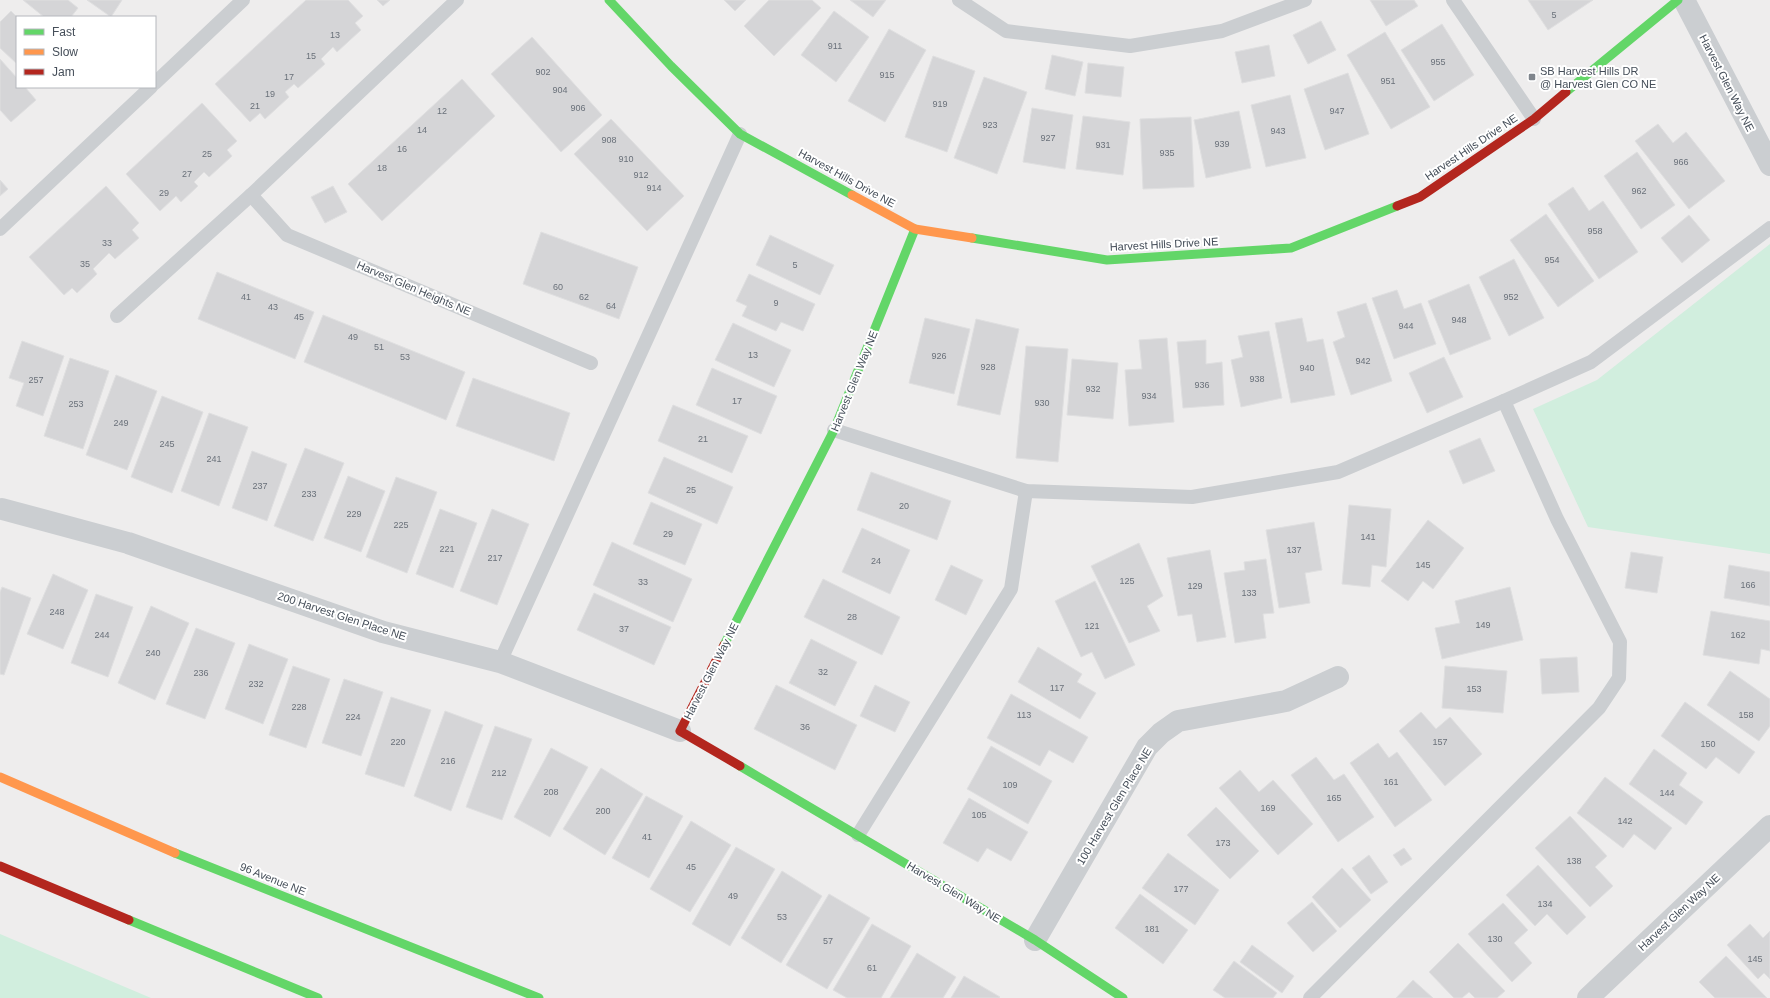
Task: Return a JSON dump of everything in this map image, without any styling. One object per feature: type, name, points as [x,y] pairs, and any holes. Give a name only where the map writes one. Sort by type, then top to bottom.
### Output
[{"type":"street","name":"Harvest Hills Drive NE","points":[[609,0],[671,66],[740,134],[914,229],[1107,260],[1290,248],[1420,197],[1534,119],[1678,0]]},
{"type":"street","name":"Harvest Glen Way NE","points":[[1684,0],[1770,165]]},
{"type":"street","name":"Harvest Glen Way NE","points":[[914,229],[834,430],[680,731],[1035,940],[1123,998]]},
{"type":"street","name":"200 Harvest Glen Place NE","points":[[2,509],[128,543],[383,632],[500,662],[680,731]]},
{"type":"street","name":"100 Harvest Glen Place NE","points":[[1035,940],[1147,747],[1161,733],[1178,721],[1286,701],[1338,677]]},
{"type":"street","name":"96 Avenue NE","points":[[0,777],[190,859],[539,998]]},
{"type":"street","name":"Harvest Glen Way NE","points":[[1588,998],[1770,826]]},
{"type":"street","points":[[0,866],[318,998]]},
{"type":"lane","points":[[156,82],[243,0]]},
{"type":"lane","points":[[118,316],[251,195],[457,0]]},
{"type":"lane","points":[[960,0],[1006,31],[1130,46],[1222,31],[1306,0]]},
{"type":"lane","points":[[1453,0],[1534,119]]},
{"type":"lane","points":[[0,229],[150,88]]},
{"type":"lane","points":[[500,662],[740,134]]},
{"type":"lane","name":"Harvest Glen Heights NE","points":[[251,195],[287,234],[591,363]]},
{"type":"lane","points":[[834,430],[1026,491],[1192,498],[1338,472],[1591,362],[1770,228]]},
{"type":"lane","points":[[1310,998],[1599,708],[1619,678],[1620,642],[1557,519],[1504,401]]},
{"type":"lane","points":[[858,835],[1011,589],[1026,491]]},
{"type":"green space","points":[[1770,244],[1770,554],[1588,527],[1533,409],[1597,380]]},
{"type":"green space","points":[[0,934],[151,998],[0,998]]},
{"type":"building","points":[[23,0],[68,0],[78,8],[72,16],[43,16]]},
{"type":"building","points":[[87,0],[122,0],[112,16]]},
{"type":"building","points":[[306,0],[348,0],[363,16],[355,23],[361,30],[337,52],[333,47],[321,59],[325,64],[298,88],[294,84],[285,92],[289,97],[265,119],[260,113],[250,122],[215,84]]},
{"type":"building","points":[[377,0],[390,0],[383,6]]},
{"type":"building","points":[[724,0],[746,0],[735,11]]},
{"type":"building","points":[[769,0],[812,0],[821,8],[774,56],[744,26]]},
{"type":"building","points":[[850,0],[886,0],[873,17]]},
{"type":"building","points":[[1370,0],[1414,0],[1418,6],[1386,26]]},
{"type":"building","points":[[1528,0],[1593,0],[1548,30]]},
{"type":"building","points":[[11,11],[16,16],[16,63],[0,48],[0,22]]},
{"type":"building","points":[[834,11],[869,37],[836,82],[801,55]]},
{"type":"building","points":[[1321,21],[1336,50],[1308,64],[1293,35]]},
{"type":"building","points":[[1442,24],[1474,75],[1434,101],[1401,50]]},
{"type":"building","points":[[889,29],[926,50],[885,122],[848,101]]},
{"type":"building","points":[[1385,32],[1430,107],[1391,129],[1347,55]]},
{"type":"building","points":[[532,37],[602,115],[561,152],[491,74]]},
{"type":"building","points":[[1269,45],[1275,76],[1242,83],[1235,52]]},
{"type":"building","points":[[1052,55],[1083,62],[1075,96],[1045,89]]},
{"type":"building","points":[[933,56],[975,71],[947,152],[905,137]]},
{"type":"building","points":[[0,59],[16,77],[16,88],[26,88],[36,100],[11,122],[0,110]]},
{"type":"building","points":[[1088,63],[1124,67],[1121,97],[1085,93]]},
{"type":"building","points":[[1348,73],[1369,134],[1325,150],[1304,89]]},
{"type":"building","points":[[984,77],[1027,92],[997,174],[954,158]]},
{"type":"building","points":[[462,79],[495,116],[382,221],[348,184]]},
{"type":"building","points":[[1290,95],[1306,158],[1266,167],[1251,105]]},
{"type":"building","points":[[202,103],[237,141],[227,150],[232,156],[209,177],[204,172],[194,182],[198,186],[181,202],[176,196],[160,211],[126,174]]},
{"type":"building","points":[[1032,108],[1073,115],[1065,169],[1023,162]]},
{"type":"building","points":[[1239,111],[1251,168],[1206,178],[1194,120]]},
{"type":"building","points":[[1083,116],[1130,122],[1123,175],[1076,169]]},
{"type":"building","points":[[1191,117],[1194,187],[1143,189],[1140,119]]},
{"type":"building","points":[[611,119],[684,196],[647,231],[574,154]]},
{"type":"building","points":[[1658,124],[1673,143],[1686,132],[1725,181],[1689,209],[1635,141]]},
{"type":"building","points":[[1637,152],[1675,205],[1641,229],[1604,176]]},
{"type":"building","points":[[0,180],[8,189],[0,196]]},
{"type":"building","points":[[106,186],[139,223],[132,230],[139,238],[115,259],[109,253],[93,269],[97,274],[77,293],[72,288],[64,295],[29,257]]},
{"type":"building","points":[[333,186],[347,212],[325,223],[311,197]]},
{"type":"building","points":[[1573,187],[1589,211],[1603,201],[1638,252],[1599,279],[1548,204]]},
{"type":"building","points":[[1546,214],[1594,281],[1558,307],[1510,240]]},
{"type":"building","points":[[1689,215],[1710,240],[1682,263],[1661,238]]},
{"type":"building","points":[[541,232],[638,267],[619,319],[523,284]]},
{"type":"building","points":[[770,235],[834,265],[820,295],[756,265]]},
{"type":"building","points":[[1514,259],[1544,318],[1509,336],[1479,277]]},
{"type":"building","points":[[217,272],[314,312],[295,359],[198,319]]},
{"type":"building","points":[[749,274],[815,304],[803,331],[781,322],[776,331],[742,316],[747,306],[736,301]]},
{"type":"building","points":[[1469,284],[1491,339],[1450,355],[1428,301]]},
{"type":"building","points":[[1397,290],[1404,309],[1421,303],[1436,344],[1394,359],[1372,298]]},
{"type":"building","points":[[1366,303],[1392,381],[1351,395],[1333,342],[1345,337],[1337,312]]},
{"type":"building","points":[[323,315],[465,372],[446,420],[304,362]]},
{"type":"building","points":[[925,318],[970,329],[954,394],[909,383]]},
{"type":"building","points":[[1302,318],[1307,342],[1323,339],[1335,395],[1291,403],[1275,323]]},
{"type":"building","points":[[976,319],[1019,329],[1000,415],[957,405]]},
{"type":"building","points":[[733,323],[791,350],[774,387],[715,360]]},
{"type":"building","points":[[1269,331],[1282,398],[1241,407],[1231,360],[1243,357],[1238,336]]},
{"type":"building","points":[[1167,338],[1174,422],[1129,426],[1125,370],[1142,369],[1139,340]]},
{"type":"building","points":[[1206,340],[1206,364],[1222,362],[1224,405],[1183,408],[1177,342]]},
{"type":"building","points":[[22,341],[64,356],[43,416],[16,406],[24,383],[9,378]]},
{"type":"building","points":[[1026,346],[1068,349],[1058,462],[1016,458]]},
{"type":"building","points":[[1444,357],[1463,397],[1427,413],[1409,373]]},
{"type":"building","points":[[70,358],[109,371],[83,449],[44,436]]},
{"type":"building","points":[[1072,359],[1118,363],[1113,419],[1067,415]]},
{"type":"building","points":[[712,368],[777,396],[761,434],[696,405]]},
{"type":"building","points":[[116,375],[157,391],[127,470],[86,455]]},
{"type":"building","points":[[473,378],[570,413],[554,461],[456,426]]},
{"type":"building","points":[[162,396],[203,412],[172,493],[131,477]]},
{"type":"building","points":[[673,405],[748,436],[732,473],[658,441]]},
{"type":"building","points":[[209,413],[248,427],[219,506],[181,491]]},
{"type":"building","points":[[1480,438],[1495,471],[1463,484],[1449,451]]},
{"type":"building","points":[[305,448],[344,463],[313,541],[274,526]]},
{"type":"building","points":[[252,451],[287,464],[267,521],[232,508]]},
{"type":"building","points":[[664,457],[733,487],[717,524],[648,493]]},
{"type":"building","points":[[871,472],[951,501],[937,540],[857,510]]},
{"type":"building","points":[[348,476],[385,491],[361,552],[324,538]]},
{"type":"building","points":[[396,477],[437,492],[407,573],[366,557]]},
{"type":"building","points":[[651,502],[702,524],[685,565],[633,544]]},
{"type":"building","points":[[1349,505],[1391,509],[1386,567],[1372,565],[1370,587],[1342,584]]},
{"type":"building","points":[[440,509],[477,523],[453,588],[416,574]]},
{"type":"building","points":[[492,509],[529,524],[497,605],[460,591]]},
{"type":"building","points":[[1428,520],[1464,548],[1433,589],[1423,581],[1408,601],[1381,581]]},
{"type":"building","points":[[1314,522],[1322,570],[1305,573],[1310,603],[1279,608],[1266,530]]},
{"type":"building","points":[[862,528],[910,550],[890,594],[842,572]]},
{"type":"building","points":[[612,542],[692,579],[673,622],[593,585]]},
{"type":"building","points":[[1139,543],[1163,596],[1147,606],[1160,631],[1129,643],[1091,566]]},
{"type":"building","points":[[1210,550],[1226,637],[1197,642],[1192,614],[1178,616],[1167,558]]},
{"type":"building","points":[[1631,552],[1663,557],[1657,593],[1625,588]]},
{"type":"building","points":[[1266,559],[1274,613],[1263,614],[1266,638],[1235,643],[1224,573],[1245,570],[1244,562]]},
{"type":"building","points":[[951,565],[983,580],[966,615],[935,600]]},
{"type":"building","points":[[1729,565],[1770,572],[1770,606],[1724,598]]},
{"type":"building","points":[[53,574],[88,590],[63,649],[27,634]]},
{"type":"building","points":[[823,579],[900,617],[882,655],[804,617]]},
{"type":"building","points":[[1095,581],[1135,665],[1105,679],[1092,652],[1081,657],[1055,601]]},
{"type":"building","points":[[2,587],[31,598],[4,675],[0,674],[0,592]]},
{"type":"building","points":[[1510,587],[1523,640],[1442,659],[1435,628],[1460,623],[1455,601]]},
{"type":"building","points":[[594,593],[671,627],[654,665],[577,630]]},
{"type":"building","points":[[96,594],[133,607],[108,677],[71,663]]},
{"type":"building","points":[[151,606],[189,623],[155,700],[118,683]]},
{"type":"building","points":[[1711,611],[1770,621],[1770,651],[1761,649],[1759,664],[1703,655]]},
{"type":"building","points":[[196,628],[235,643],[205,719],[166,704]]},
{"type":"building","points":[[811,639],[857,662],[835,706],[789,683]]},
{"type":"building","points":[[249,644],[288,659],[263,724],[225,709]]},
{"type":"building","points":[[1038,647],[1082,674],[1077,682],[1096,693],[1080,719],[1018,682]]},
{"type":"building","points":[[1577,657],[1579,692],[1542,694],[1540,659]]},
{"type":"building","points":[[293,666],[330,679],[306,748],[269,735]]},
{"type":"building","points":[[1445,666],[1507,671],[1503,713],[1442,708]]},
{"type":"building","points":[[1730,671],[1770,699],[1770,726],[1759,741],[1707,705]]},
{"type":"building","points":[[344,679],[383,692],[361,756],[322,743]]},
{"type":"building","points":[[776,685],[857,725],[835,770],[754,729]]},
{"type":"building","points":[[875,685],[910,702],[895,732],[860,716]]},
{"type":"building","points":[[1011,694],[1088,737],[1073,763],[1049,750],[1040,766],[987,738]]},
{"type":"building","points":[[391,697],[431,710],[404,787],[365,774]]},
{"type":"building","points":[[1685,702],[1755,752],[1739,774],[1716,757],[1706,769],[1661,736]]},
{"type":"building","points":[[445,711],[483,725],[451,811],[414,796]]},
{"type":"building","points":[[1421,712],[1436,729],[1450,717],[1482,754],[1445,786],[1399,731]]},
{"type":"building","points":[[495,726],[532,739],[502,820],[466,807]]},
{"type":"building","points":[[1378,743],[1389,758],[1397,752],[1432,800],[1395,827],[1350,763]]},
{"type":"building","points":[[991,746],[1052,781],[1028,824],[967,789]]},
{"type":"building","points":[[551,748],[588,767],[550,837],[514,817]]},
{"type":"building","points":[[1654,749],[1687,773],[1679,785],[1703,802],[1686,825],[1629,784]]},
{"type":"building","points":[[1316,757],[1334,780],[1344,774],[1374,817],[1338,842],[1291,775]]},
{"type":"building","points":[[601,768],[643,794],[605,855],[563,829]]},
{"type":"building","points":[[1240,770],[1259,792],[1273,780],[1313,824],[1278,855],[1219,788]]},
{"type":"building","points":[[1605,777],[1672,828],[1655,850],[1634,834],[1623,848],[1577,813]]},
{"type":"building","points":[[646,796],[683,816],[649,878],[612,858]]},
{"type":"building","points":[[969,798],[1028,832],[1011,861],[987,848],[978,862],[943,843]]},
{"type":"building","points":[[1216,807],[1259,851],[1230,879],[1187,835]]},
{"type":"building","points":[[1570,816],[1607,856],[1595,867],[1613,886],[1590,907],[1535,848]]},
{"type":"building","points":[[691,821],[731,845],[690,912],[650,889]]},
{"type":"building","points":[[736,847],[775,869],[730,946],[692,924]]},
{"type":"building","points":[[1404,848],[1412,859],[1401,866],[1393,855]]},
{"type":"building","points":[[1168,853],[1219,890],[1195,925],[1142,888]]},
{"type":"building","points":[[1369,855],[1388,882],[1371,894],[1352,868]]},
{"type":"building","points":[[1538,865],[1586,917],[1567,935],[1547,914],[1535,926],[1506,895]]},
{"type":"building","points":[[1342,868],[1371,900],[1340,928],[1312,897]]},
{"type":"building","points":[[782,871],[822,896],[781,963],[741,938]]},
{"type":"building","points":[[829,894],[870,918],[827,989],[786,965]]},
{"type":"building","points":[[1140,894],[1188,930],[1163,964],[1115,928]]},
{"type":"building","points":[[1312,902],[1337,931],[1313,952],[1287,923]]},
{"type":"building","points":[[1503,903],[1528,930],[1514,943],[1532,963],[1512,982],[1468,934]]},
{"type":"building","points":[[872,924],[911,946],[881,998],[847,998],[833,990]]},
{"type":"building","points":[[1750,924],[1763,938],[1770,931],[1770,979],[1764,973],[1758,979],[1727,945]]},
{"type":"building","points":[[1458,943],[1505,991],[1497,998],[1475,998],[1469,992],[1462,998],[1454,998],[1429,972]]},
{"type":"building","points":[[1252,945],[1294,976],[1282,993],[1240,962]]},
{"type":"building","points":[[917,953],[956,977],[943,998],[890,998]]},
{"type":"building","points":[[1726,956],[1767,998],[1715,998],[1699,982]]},
{"type":"building","points":[[1234,961],[1277,993],[1273,998],[1225,998],[1213,990]]},
{"type":"building","points":[[964,976],[1000,997],[951,998]]},
{"type":"building","points":[[1413,980],[1433,998],[1396,998]]},
{"type":"traffic: fast","points":[[609,0],[671,66],[740,134],[852,195]]},
{"type":"traffic: fast","points":[[1566,92],[1678,0]]},
{"type":"traffic: fast","points":[[972,238],[1107,260],[1291,248],[1397,206]]},
{"type":"traffic: fast","points":[[724,645],[834,430],[915,229]]},
{"type":"traffic: fast","points":[[740,766],[1035,940],[1123,998]]},
{"type":"traffic: fast","points":[[175,853],[539,998]]},
{"type":"traffic: fast","points":[[129,920],[318,998]]},
{"type":"traffic: slow","points":[[852,195],[915,229],[972,238]]},
{"type":"traffic: slow","points":[[0,777],[175,853]]},
{"type":"traffic: jam","points":[[1397,206],[1420,197],[1534,119],[1566,92]]},
{"type":"traffic: jam","points":[[724,645],[680,731],[740,766]]},
{"type":"traffic: jam","points":[[0,866],[129,920]]},
{"type":"place","name":"SB Harvest Hills DR @ Harvest Glen CO NE","points":[[1532,77]]}]
